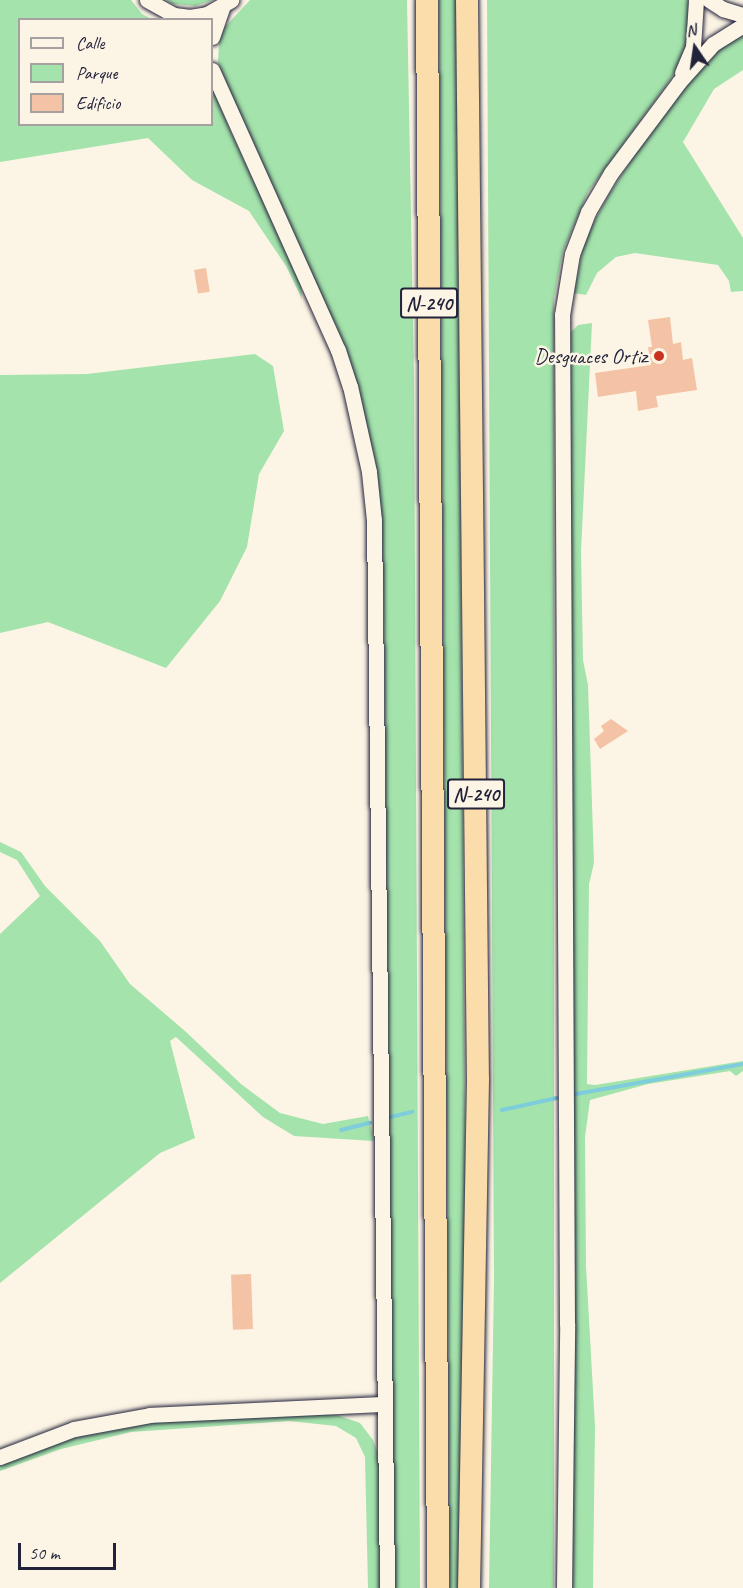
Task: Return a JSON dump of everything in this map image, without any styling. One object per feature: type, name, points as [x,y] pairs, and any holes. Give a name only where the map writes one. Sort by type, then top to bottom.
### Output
[{"type":"highway","points":[[419,0],[428,87]]},
{"type":"highway","name":"N-240","points":[[427,0],[438,1588]]},
{"type":"highway","name":"N-240","points":[[467,0],[478,1067],[469,1588]]},
{"type":"street","points":[[147,0],[175,17],[207,15],[226,4]]},
{"type":"street","points":[[679,82],[693,47],[696,0]]},
{"type":"street","points":[[709,0],[723,9],[743,15]]},
{"type":"street","points":[[213,35],[226,4]]},
{"type":"street","points":[[564,1588],[567,1312],[562,315],[572,254],[588,212],[611,173],[679,82],[713,44],[743,25]]},
{"type":"street","points":[[213,72],[338,350],[350,386],[369,472],[374,520],[387,1588]]},
{"type":"street","points":[[0,1457],[74,1429],[150,1415],[385,1404]]},
{"type":"green space","points":[[0,0],[131,0],[142,14],[150,18],[18,18],[18,126],[213,126],[213,87],[229,128],[301,281],[302,299],[286,266],[249,211],[192,180],[148,138],[0,162]]},
{"type":"green space","points":[[166,0],[213,0],[195,6],[173,4]]},
{"type":"green space","points":[[250,0],[407,0],[414,378],[420,1588],[394,1588],[384,610],[382,530],[375,459],[359,395],[226,87],[218,62],[219,42],[225,27]]},
{"type":"green space","points":[[439,0],[457,0],[466,1264],[463,1588],[450,1588]]},
{"type":"green space","points":[[487,0],[688,0],[691,11],[686,54],[668,83],[588,192],[563,251],[554,298],[554,1588],[489,1588],[494,1279]]},
{"type":"green space","points":[[743,34],[743,70],[714,89],[683,142],[743,238],[743,291],[731,292],[729,281],[718,265],[635,253],[616,257],[597,273],[586,295],[574,293],[585,238],[610,193],[651,129],[711,54]]},
{"type":"green space","points":[[592,323],[581,552],[583,660],[588,685],[594,863],[589,884],[587,1084],[595,1085],[743,1061],[743,1071],[736,1076],[730,1071],[648,1084],[590,1100],[585,1137],[586,1266],[595,1426],[593,1588],[573,1588],[574,1200],[568,407],[570,333],[578,325]]},
{"type":"green space","points":[[255,354],[273,366],[284,431],[259,474],[247,547],[220,601],[166,668],[48,622],[0,633],[0,375],[87,374]]},
{"type":"green space","points":[[0,842],[21,852],[45,886],[100,941],[130,984],[185,1031],[241,1084],[280,1113],[323,1124],[368,1116],[374,1141],[294,1136],[263,1117],[176,1037],[170,1041],[195,1138],[160,1153],[0,1283],[0,934],[40,896],[17,860],[0,852]]},
{"type":"green space","points":[[311,1413],[337,1415],[360,1423],[373,1440],[379,1456],[380,1588],[368,1588],[365,1457],[356,1438],[336,1426],[289,1421],[131,1432],[61,1449],[0,1471],[0,1465],[33,1450],[80,1436],[142,1423]]},
{"type":"building","points":[[206,268],[210,292],[198,294],[194,270]]},
{"type":"building","points":[[670,317],[673,344],[681,342],[683,360],[692,358],[697,390],[656,396],[658,407],[638,411],[636,391],[598,397],[595,373],[651,365],[648,347],[652,347],[648,320]]},
{"type":"building","points":[[611,719],[628,731],[600,749],[594,739],[604,731],[601,726]]},
{"type":"building","points":[[251,1274],[253,1329],[233,1330],[231,1275]]},
{"type":"waterway","points":[[576,1094],[743,1064]]},
{"type":"waterway","points":[[502,1110],[557,1098]]},
{"type":"waterway","points":[[390,1117],[412,1112]]},
{"type":"waterway","points":[[341,1130],[370,1123]]},
{"type":"place","name":"Desguaces Ortiz","points":[[659,356]]}]
